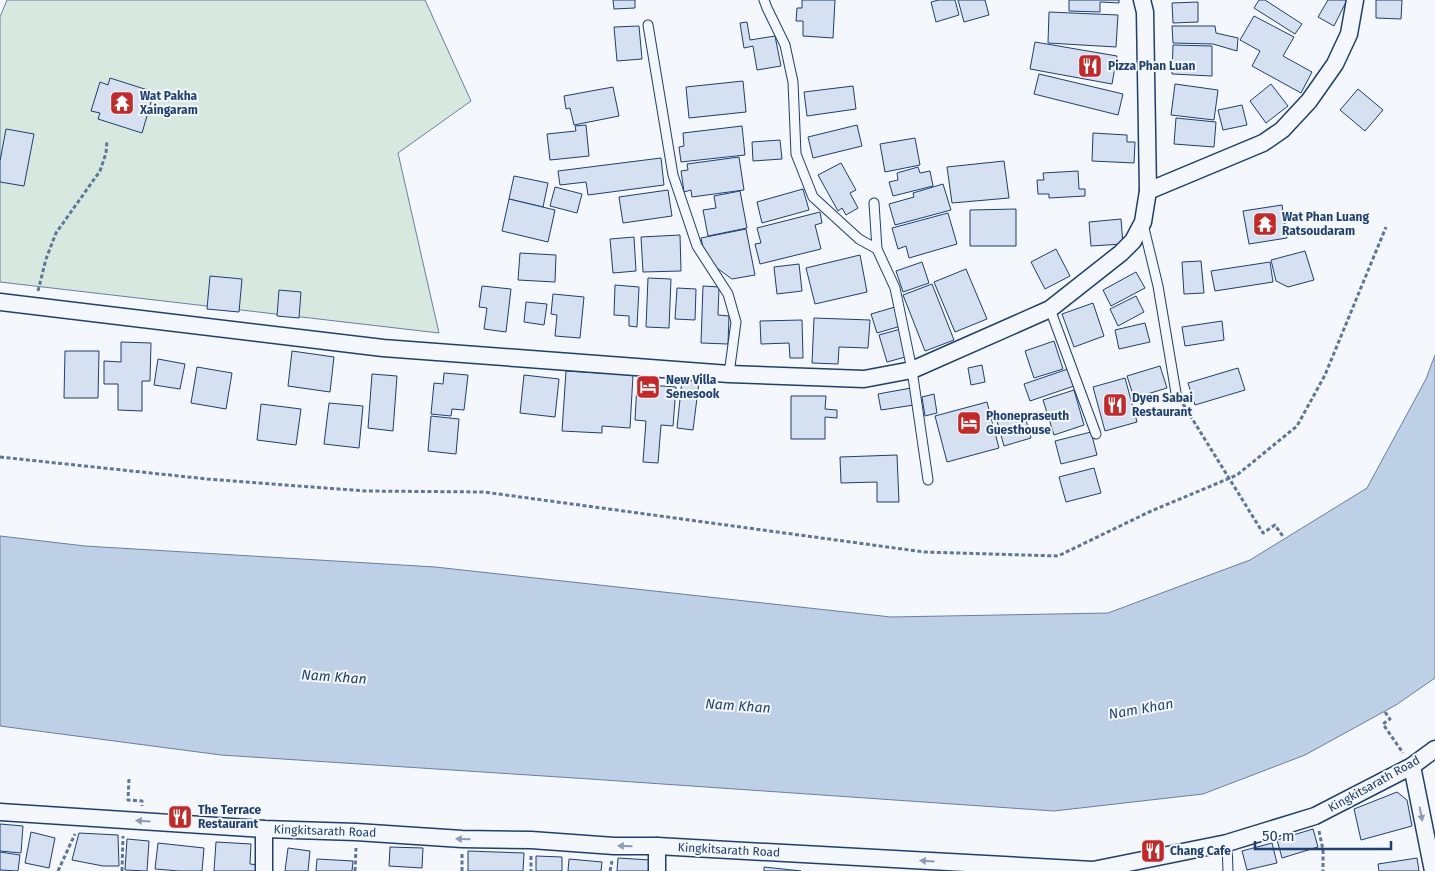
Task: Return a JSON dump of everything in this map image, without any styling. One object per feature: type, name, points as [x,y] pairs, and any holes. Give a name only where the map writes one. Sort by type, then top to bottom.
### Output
[{"type":"street","points":[[0,302],[383,348],[729,374],[864,379],[912,370],[1050,309],[1121,253],[1133,241],[1143,222],[1148,191],[1145,12],[1142,0]]},
{"type":"street","points":[[1148,191],[1263,143],[1282,130],[1309,101],[1335,64],[1348,34],[1355,0]]},
{"type":"street","name":"Kingkitsarath Road","points":[[0,812],[462,839],[531,840],[614,846],[656,846],[899,865],[1093,870],[1227,842],[1315,816],[1412,766],[1435,749]]},
{"type":"street","points":[[1412,766],[1433,871]]},
{"type":"street","points":[[264,828],[264,871]]},
{"type":"street","points":[[656,846],[657,871]]},
{"type":"lane","points":[[764,0],[785,45],[793,82],[796,154],[813,197],[859,239],[877,249]]},
{"type":"lane","points":[[648,25],[673,175],[697,246],[728,294],[736,322],[729,374]]},
{"type":"lane","points":[[874,203],[877,249],[896,288],[912,370],[928,480]]},
{"type":"lane","points":[[1143,222],[1158,286],[1176,393]]},
{"type":"lane","points":[[1050,309],[1096,434]]},
{"type":"lane","points":[[1227,842],[1228,871]]},
{"type":"path","points":[[34,307],[46,259],[56,233],[100,171],[106,153],[107,140]]},
{"type":"path","points":[[0,457],[207,480],[355,490],[484,492],[924,552],[1058,556],[1149,512],[1237,475],[1297,426],[1325,375],[1386,227]]},
{"type":"path","points":[[1176,393],[1263,532],[1275,525],[1284,538]]},
{"type":"path","points":[[1384,712],[1390,719],[1383,724],[1412,766]]},
{"type":"path","points":[[129,779],[128,800],[142,801]]},
{"type":"path","points":[[58,871],[83,817]]},
{"type":"path","points":[[122,871],[124,820]]},
{"type":"path","points":[[355,871],[356,832]]},
{"type":"path","points":[[1323,850],[1323,871]]},
{"type":"shaded area","points":[[7,0],[425,0],[471,101],[398,153],[439,333],[0,282],[0,17]]},
{"type":"water","name":"Nam Khan","points":[[1435,355],[1435,678],[1396,705],[1305,755],[1203,794],[1054,811],[221,755],[0,726],[0,536],[85,546],[435,567],[891,617],[1108,613],[1250,560],[1367,488],[1426,379]]},
{"type":"building","points":[[613,0],[635,0],[635,8],[614,9]]},
{"type":"building","points":[[802,0],[835,0],[833,38],[803,36],[803,21],[796,21],[797,8],[802,8]]},
{"type":"building","points":[[955,0],[959,15],[936,22],[931,2]]},
{"type":"building","points":[[958,0],[985,0],[989,15],[964,22]]},
{"type":"building","points":[[1069,0],[1119,0],[1119,3],[1100,2],[1100,12],[1069,11]]},
{"type":"building","points":[[1259,0],[1265,0],[1302,24],[1295,34],[1254,8]]},
{"type":"building","points":[[1328,0],[1347,0],[1334,26],[1318,17]]},
{"type":"building","points":[[1376,0],[1402,0],[1401,19],[1376,18]]},
{"type":"building","points":[[1198,2],[1198,22],[1173,23],[1172,3]]},
{"type":"building","points":[[1049,12],[1118,15],[1116,47],[1048,43]]},
{"type":"building","points":[[1254,16],[1294,37],[1283,56],[1312,72],[1301,93],[1252,66],[1260,51],[1240,40]]},
{"type":"building","points":[[747,22],[750,40],[775,36],[781,66],[757,70],[753,46],[744,48],[740,23]]},
{"type":"building","points":[[639,26],[642,59],[617,61],[614,27]]},
{"type":"building","points":[[1172,26],[1215,26],[1216,33],[1238,38],[1237,51],[1213,44],[1173,43]]},
{"type":"building","points":[[1035,42],[1117,56],[1112,84],[1030,69]]},
{"type":"building","points":[[1173,45],[1212,46],[1212,76],[1172,74]]},
{"type":"building","points":[[1039,74],[1123,94],[1118,115],[1034,94]]},
{"type":"building","name":"Wat Pakha Xaingaram","points":[[110,78],[154,92],[142,133],[98,119],[100,113],[91,111],[100,82],[108,85]]},
{"type":"building","points":[[743,81],[746,112],[689,118],[686,87]]},
{"type":"building","points":[[1175,84],[1218,90],[1214,120],[1171,115]]},
{"type":"building","points":[[1271,84],[1288,106],[1266,123],[1250,101]]},
{"type":"building","points":[[853,86],[856,109],[807,116],[804,92]]},
{"type":"building","points":[[613,87],[619,116],[574,125],[570,108],[566,109],[564,96]]},
{"type":"building","points":[[1358,89],[1383,110],[1365,131],[1340,110]]},
{"type":"building","points":[[1242,105],[1247,125],[1223,130],[1218,110]]},
{"type":"building","points":[[1176,118],[1216,122],[1214,147],[1174,144]]},
{"type":"building","points":[[586,125],[589,156],[550,160],[547,134],[576,131],[575,126]]},
{"type":"building","points":[[857,125],[862,146],[813,158],[808,137]]},
{"type":"building","points":[[742,126],[745,155],[681,162],[679,147],[684,146],[683,133]]},
{"type":"building","points":[[6,129],[34,134],[24,186],[0,182],[0,161]]},
{"type":"building","points":[[1093,133],[1127,135],[1127,142],[1135,142],[1134,163],[1092,161]]},
{"type":"building","points":[[915,138],[920,165],[885,172],[880,144]]},
{"type":"building","points":[[780,140],[782,159],[753,161],[752,142]]},
{"type":"building","points":[[739,157],[744,190],[692,197],[691,190],[684,192],[681,171],[688,170],[687,164]]},
{"type":"building","points":[[661,158],[664,185],[588,195],[586,182],[560,185],[558,171]]},
{"type":"building","points":[[1004,161],[1009,198],[952,203],[947,167]]},
{"type":"building","points":[[841,163],[856,190],[850,193],[858,208],[846,215],[842,208],[838,211],[818,175]]},
{"type":"building","points":[[918,167],[920,173],[930,171],[933,186],[893,196],[889,182],[898,180],[897,173]]},
{"type":"building","points":[[1078,171],[1079,189],[1085,189],[1085,196],[1049,198],[1049,194],[1038,194],[1037,180],[1044,180],[1043,173]]},
{"type":"building","points":[[514,176],[548,183],[543,207],[509,199]]},
{"type":"building","points":[[943,184],[951,210],[895,225],[889,204],[914,197],[913,193]]},
{"type":"building","points":[[555,187],[582,194],[577,213],[550,206]]},
{"type":"building","points":[[803,189],[809,210],[762,223],[757,202]]},
{"type":"building","points":[[668,190],[672,216],[623,223],[619,197]]},
{"type":"building","points":[[740,191],[747,228],[708,236],[703,210],[716,208],[714,196]]},
{"type":"building","points":[[509,199],[555,210],[548,242],[502,231]]},
{"type":"building","name":"Wat Phan Luang Ratsoudaram","points":[[1282,205],[1287,238],[1249,244],[1243,211]]},
{"type":"building","points":[[1016,209],[1016,246],[970,246],[970,210]]},
{"type":"building","points":[[820,212],[822,223],[815,225],[821,249],[760,264],[755,244],[761,243],[757,228]]},
{"type":"building","points":[[948,213],[957,244],[909,258],[906,246],[898,249],[892,228]]},
{"type":"building","points":[[1121,219],[1123,244],[1091,246],[1089,222]]},
{"type":"building","points":[[746,229],[755,275],[732,279],[710,263],[704,252],[701,238]]},
{"type":"building","points":[[680,235],[681,271],[643,272],[641,237]]},
{"type":"building","points":[[634,237],[636,271],[613,273],[610,239]]},
{"type":"building","points":[[1056,249],[1070,276],[1045,289],[1031,262]]},
{"type":"building","points":[[1305,251],[1314,280],[1288,287],[1276,281],[1271,260]]},
{"type":"building","points":[[520,253],[556,255],[555,282],[518,280]]},
{"type":"building","points":[[860,255],[867,292],[815,304],[806,268]]},
{"type":"building","points":[[1201,261],[1204,293],[1184,294],[1182,262]]},
{"type":"building","points":[[922,262],[929,283],[903,292],[896,271]]},
{"type":"building","points":[[1270,262],[1273,282],[1215,291],[1211,271]]},
{"type":"building","points":[[799,264],[802,291],[777,294],[774,267]]},
{"type":"building","points":[[966,269],[987,319],[955,332],[934,282]]},
{"type":"building","points":[[1136,272],[1145,288],[1111,306],[1103,290]]},
{"type":"building","points":[[210,276],[242,279],[239,312],[207,309]]},
{"type":"building","points":[[648,278],[671,279],[669,328],[646,327]]},
{"type":"building","points":[[932,284],[954,340],[925,351],[903,295]]},
{"type":"building","points":[[615,285],[639,287],[637,327],[629,326],[629,316],[614,315]]},
{"type":"building","points":[[482,286],[511,289],[506,332],[484,329],[487,308],[479,307]]},
{"type":"building","points":[[703,286],[719,287],[718,315],[729,316],[728,344],[701,343]]},
{"type":"building","points":[[677,288],[696,289],[695,320],[675,319]]},
{"type":"building","points":[[279,290],[301,292],[299,318],[277,316]]},
{"type":"building","points":[[553,294],[584,297],[580,338],[555,336],[557,315],[551,314]]},
{"type":"building","points":[[1136,296],[1144,312],[1118,326],[1110,309]]},
{"type":"building","points":[[526,302],[547,304],[544,325],[524,322]]},
{"type":"building","points":[[1093,303],[1104,336],[1074,347],[1062,314]]},
{"type":"building","points":[[895,307],[901,326],[877,333],[871,314]]},
{"type":"building","points":[[814,318],[870,320],[868,348],[839,347],[838,364],[812,363]]},
{"type":"building","points":[[802,320],[803,358],[790,358],[789,343],[761,344],[760,321]]},
{"type":"building","points":[[1222,321],[1224,340],[1185,346],[1182,327]]},
{"type":"building","points":[[1145,323],[1150,342],[1119,349],[1115,330]]},
{"type":"building","points":[[901,329],[909,356],[887,362],[879,335]]},
{"type":"building","points":[[1054,341],[1063,369],[1034,378],[1025,351]]},
{"type":"building","points":[[121,342],[151,343],[150,381],[142,381],[142,411],[118,410],[118,384],[104,384],[104,361],[121,362]]},
{"type":"building","points":[[65,351],[99,351],[98,398],[64,398]]},
{"type":"building","points":[[292,351],[334,357],[330,392],[288,386]]},
{"type":"building","points":[[158,359],[185,364],[180,389],[154,385]]},
{"type":"building","points":[[982,365],[985,382],[971,385],[968,368]]},
{"type":"building","points":[[1160,366],[1167,388],[1134,398],[1127,376]]},
{"type":"building","points":[[197,367],[232,373],[226,409],[191,403]]},
{"type":"building","points":[[1238,368],[1245,390],[1195,405],[1188,383]]},
{"type":"building","points":[[1068,369],[1074,386],[1030,401],[1024,384]]},
{"type":"building","points":[[566,371],[633,375],[630,428],[602,426],[602,433],[562,431]]},
{"type":"building","points":[[444,373],[468,375],[464,410],[452,409],[451,416],[431,414],[434,383],[443,384]]},
{"type":"building","points":[[372,374],[397,376],[393,431],[368,428]]},
{"type":"building","points":[[524,375],[559,379],[555,417],[520,413]]},
{"type":"building","name":"Dyen Sabai Restaurant","points":[[1125,378],[1137,422],[1105,431],[1093,387]]},
{"type":"building","points":[[682,380],[699,382],[693,430],[677,428]]},
{"type":"building","points":[[637,384],[676,387],[673,426],[661,425],[658,463],[643,462],[646,421],[635,420]]},
{"type":"building","points":[[911,388],[914,405],[881,410],[878,394]]},
{"type":"building","points":[[1074,390],[1084,425],[1054,435],[1043,400]]},
{"type":"building","points":[[934,394],[937,413],[925,416],[922,397]]},
{"type":"building","points":[[791,396],[826,396],[825,409],[837,410],[837,418],[825,417],[825,439],[791,439]]},
{"type":"building","points":[[987,402],[999,448],[947,462],[935,416]]},
{"type":"building","points":[[329,403],[363,406],[359,448],[324,444]]},
{"type":"building","points":[[261,404],[301,409],[296,445],[257,440]]},
{"type":"building","points":[[1024,413],[1031,438],[1004,446],[997,421]]},
{"type":"building","points":[[431,416],[459,419],[456,454],[428,451]]},
{"type":"building","points":[[1091,432],[1097,455],[1061,464],[1055,441]]},
{"type":"building","points":[[897,455],[899,502],[877,502],[877,482],[841,483],[840,457]]},
{"type":"building","points":[[1094,468],[1101,493],[1066,502],[1059,477]]},
{"type":"building","points":[[1397,792],[1407,800],[1412,826],[1361,840],[1354,809]]},
{"type":"building","points":[[0,824],[23,826],[21,853],[0,851]]},
{"type":"building","points":[[1313,829],[1318,847],[1282,858],[1277,840]]},
{"type":"building","points":[[31,832],[55,838],[49,868],[25,863]]},
{"type":"building","points":[[79,833],[118,835],[119,866],[103,866],[72,860]]},
{"type":"building","points":[[127,839],[149,841],[147,871],[125,870]]},
{"type":"building","points":[[216,842],[251,844],[250,864],[258,865],[257,871],[214,871]]},
{"type":"building","points":[[158,843],[204,848],[202,871],[155,869]]},
{"type":"building","points":[[1272,843],[1277,863],[1247,870],[1242,851]]},
{"type":"building","points":[[390,847],[423,848],[422,868],[389,866]]},
{"type":"building","points":[[288,848],[310,851],[308,871],[285,871]]},
{"type":"building","points":[[468,851],[524,853],[523,871],[468,871]]},
{"type":"building","points":[[0,852],[20,855],[18,871],[0,870]]},
{"type":"building","points":[[536,856],[562,857],[562,871],[536,871]]},
{"type":"building","points":[[618,858],[650,860],[650,871],[617,871]]},
{"type":"building","points":[[1417,858],[1419,871],[1379,871],[1378,864]]},
{"type":"building","points":[[317,859],[353,861],[352,871],[316,871]]},
{"type":"building","points":[[569,859],[602,862],[601,871],[568,871]]},
{"type":"building","points":[[764,867],[801,871],[764,871]]},
{"type":"place","name":"Pizza Phan Luan","points":[[1090,66]]},
{"type":"place","name":"Wat Pakha Xaingaram","points":[[122,103]]},
{"type":"place","name":"Wat Phan Luang Ratsoudaram","points":[[1265,224]]},
{"type":"place","name":"New Villa Senesook","points":[[648,387]]},
{"type":"place","name":"Dyen Sabai Restaurant","points":[[1115,405]]},
{"type":"place","name":"Phonepraseuth Guesthouse","points":[[969,423]]},
{"type":"place","name":"The Terrace Restaurant","points":[[180,817]]},
{"type":"place","name":"Chang Cafe","points":[[1153,851]]}]
